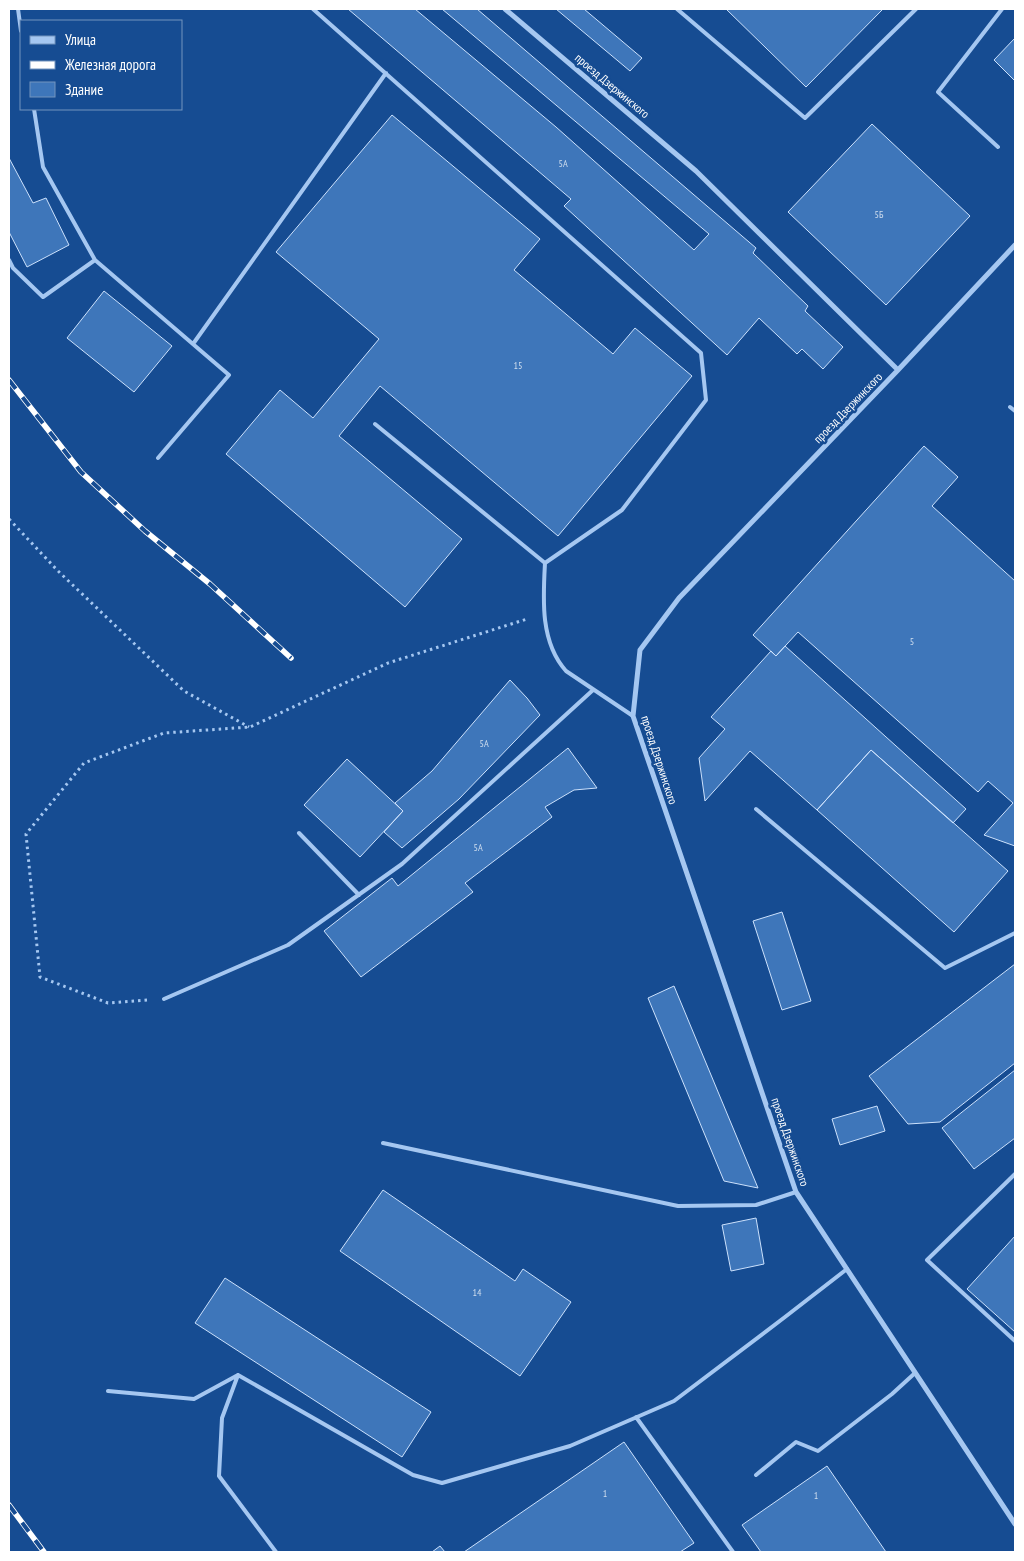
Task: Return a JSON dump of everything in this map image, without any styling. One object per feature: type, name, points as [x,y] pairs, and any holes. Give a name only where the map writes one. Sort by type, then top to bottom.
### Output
[{"type":"street","name":"проезд Дзержинского","points":[[505,9],[696,171],[898,370],[679,598],[640,650],[633,716],[796,1192],[1015,1524]]},
{"type":"street","points":[[898,370],[1015,245]]},
{"type":"lane","points":[[18,9],[20,24]]},
{"type":"lane","points":[[313,9],[701,353],[706,400],[622,510],[545,563]]},
{"type":"lane","points":[[677,9],[805,118],[916,9]]},
{"type":"lane","points":[[998,147],[938,92],[1002,9]]},
{"type":"lane","points":[[193,344],[386,74]]},
{"type":"lane","points":[[34,110],[44,167],[95,260],[229,375],[158,458]]},
{"type":"lane","points":[[9,260],[13,268],[43,297],[95,260]]},
{"type":"lane","points":[[1010,407],[1015,411]]},
{"type":"lane","points":[[375,424],[545,563]]},
{"type":"lane","points":[[545,563],[542,602],[550,645],[559,663],[566,671],[633,716]]},
{"type":"lane","points":[[164,999],[288,945],[359,895],[402,864],[593,690]]},
{"type":"lane","points":[[756,809],[945,968],[1015,932]]},
{"type":"lane","points":[[299,833],[359,895]]},
{"type":"lane","points":[[382,1143],[678,1206],[756,1205],[796,1192]]},
{"type":"lane","points":[[1015,1174],[927,1260],[1015,1341]]},
{"type":"lane","points":[[238,1375],[414,1475],[442,1484],[570,1446],[674,1401],[847,1269]]},
{"type":"lane","points":[[756,1475],[796,1442],[818,1451],[892,1394],[915,1373]]},
{"type":"lane","points":[[108,1391],[194,1398],[238,1375]]},
{"type":"lane","points":[[238,1375],[222,1418],[219,1476],[276,1552]]},
{"type":"lane","points":[[636,1417],[733,1552]]},
{"type":"path","points":[[9,519],[58,571],[184,691],[250,727]]},
{"type":"path","points":[[164,999],[108,1003],[40,977],[26,834],[84,764],[164,733],[250,727],[388,663],[544,613]]},
{"type":"building","points":[[348,9],[415,9],[556,127],[694,250],[709,234],[442,9],[477,9],[756,248],[753,253],[808,306],[805,311],[843,347],[823,369],[802,349],[797,354],[759,318],[727,355],[564,206],[571,199]]},
{"type":"building","points":[[556,9],[584,9],[642,58],[630,71]]},
{"type":"building","points":[[726,9],[883,9],[806,87]]},
{"type":"building","points":[[1015,38],[1015,81],[994,60]]},
{"type":"building","points":[[392,115],[540,239],[514,270],[613,354],[635,328],[692,376],[558,536],[380,386],[339,436],[462,539],[405,607],[226,454],[280,390],[313,418],[379,339],[276,252]]},
{"type":"building","points":[[872,124],[970,216],[886,305],[788,212]]},
{"type":"building","points":[[9,158],[33,203],[46,198],[69,245],[27,267],[9,232]]},
{"type":"building","points":[[104,291],[172,346],[134,392],[67,338]]},
{"type":"building","points":[[924,446],[958,477],[932,506],[1015,581],[1015,846],[984,835],[1013,803],[988,781],[978,792],[798,632],[776,656],[753,635]]},
{"type":"building","points":[[785,646],[966,809],[953,823],[871,750],[817,810],[750,751],[705,801],[699,758],[725,729],[711,717],[771,651],[776,656]]},
{"type":"building","points":[[510,680],[540,715],[459,799],[402,848],[384,832],[403,811],[395,803],[432,771]]},
{"type":"building","points":[[568,748],[597,788],[574,790],[545,807],[552,817],[465,883],[473,892],[361,977],[324,931],[392,878],[398,886]]},
{"type":"building","points":[[871,750],[1008,871],[954,932],[817,810]]},
{"type":"building","points":[[347,759],[403,811],[360,857],[304,805]]},
{"type":"building","points":[[782,912],[811,1001],[782,1010],[753,921]]},
{"type":"building","points":[[1015,964],[1015,1063],[940,1122],[908,1124],[869,1076]]},
{"type":"building","points":[[674,986],[758,1188],[724,1181],[648,998]]},
{"type":"building","points":[[1015,1070],[1015,1138],[974,1169],[942,1128]]},
{"type":"building","points":[[877,1106],[885,1131],[840,1145],[832,1119]]},
{"type":"building","points":[[383,1190],[515,1281],[523,1269],[571,1302],[520,1376],[340,1251]]},
{"type":"building","points":[[756,1218],[764,1264],[731,1271],[722,1225]]},
{"type":"building","points":[[1015,1236],[1015,1332],[967,1289]]},
{"type":"building","points":[[225,1278],[431,1412],[402,1457],[195,1323]]},
{"type":"building","points":[[624,1442],[694,1543],[680,1552],[464,1552]]},
{"type":"building","points":[[827,1466],[886,1552],[761,1552],[742,1525]]},
{"type":"building","points":[[440,1546],[445,1552],[432,1552]]},
{"type":"railway","points":[[9,380],[81,472],[145,531],[210,584],[291,658]]},
{"type":"railway","points":[[9,1505],[44,1552]]}]
